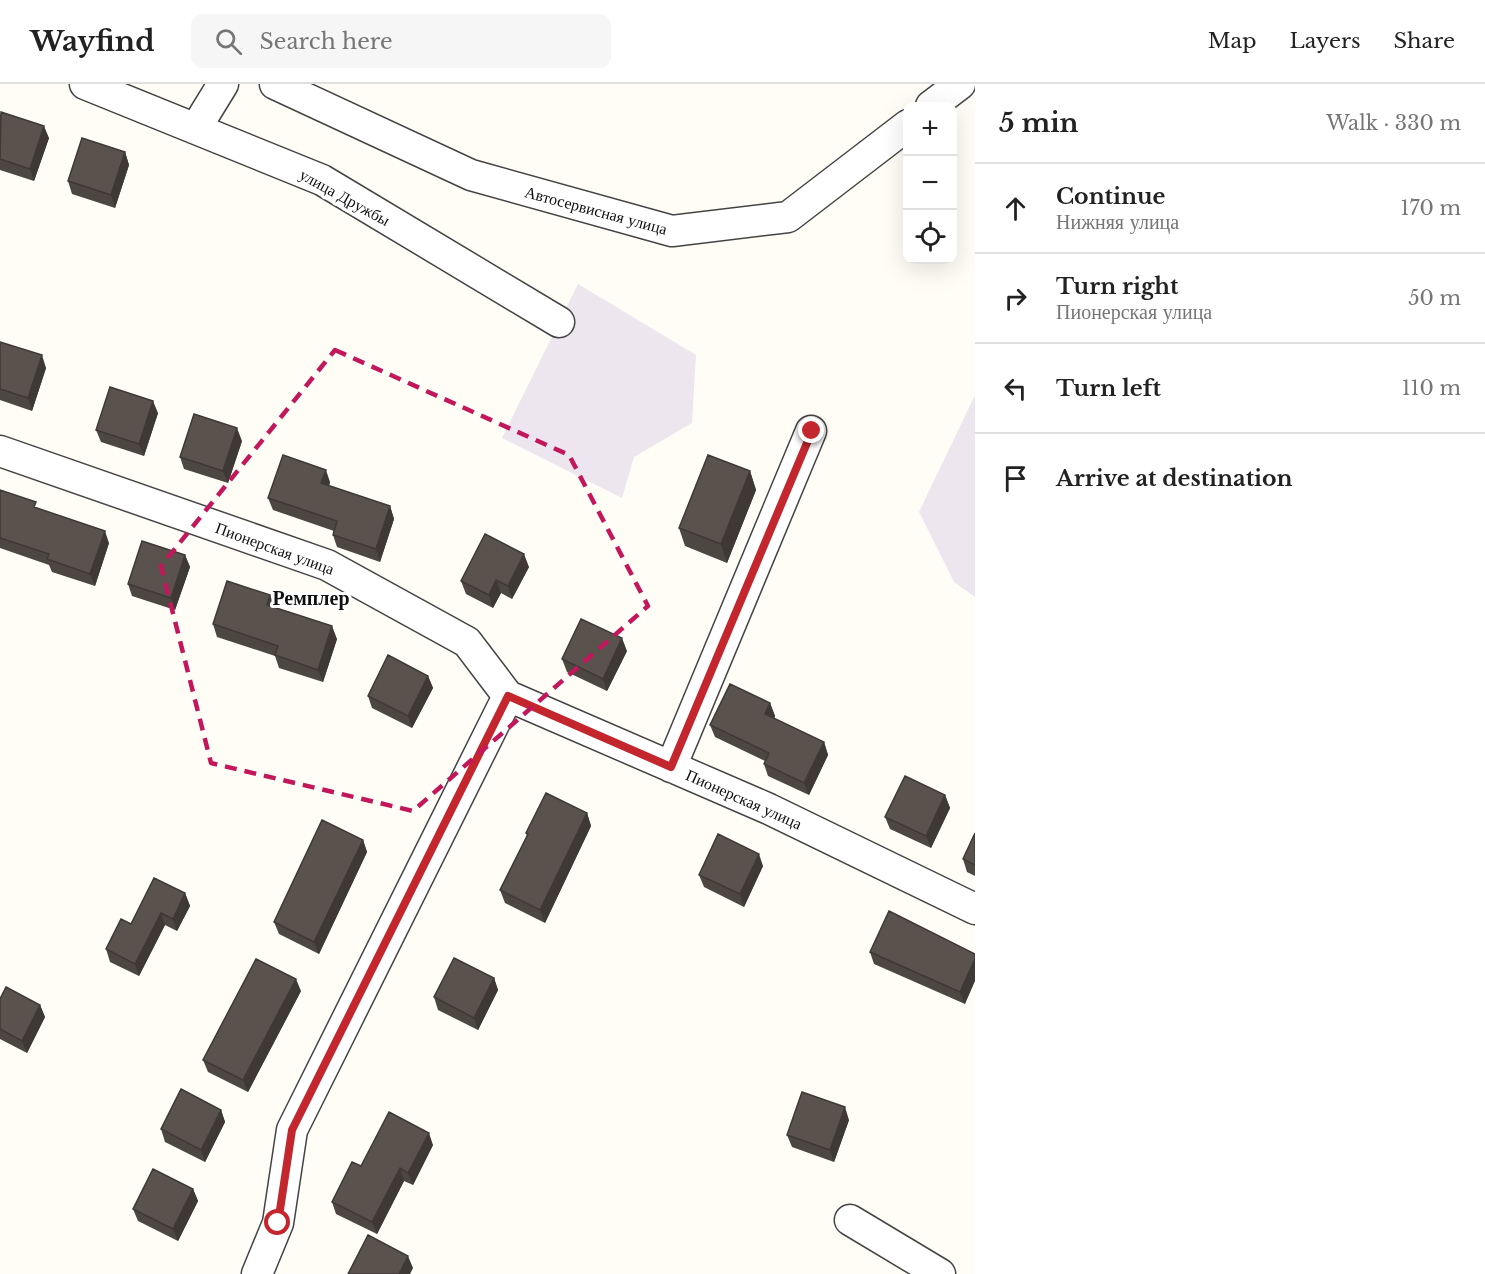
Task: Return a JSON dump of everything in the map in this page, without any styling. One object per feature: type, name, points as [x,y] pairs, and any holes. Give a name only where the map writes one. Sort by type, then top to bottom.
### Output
[{"type":"street","name":"улица Дружбы","points":[[85,84],[322,180],[560,322]]},
{"type":"street","points":[[196,128],[223,84]]},
{"type":"street","name":"Автосервисная улица","points":[[274,84],[471,176],[672,231],[788,217],[903,129]]},
{"type":"street","points":[[936,102],[960,84]]},
{"type":"street","points":[[671,767],[812,431]]},
{"type":"street","name":"Пионерская улица","points":[[0,451],[327,566],[467,642],[508,696],[769,809],[975,909]]},
{"type":"street","points":[[257,1274],[278,1223],[292,1130],[508,696]]},
{"type":"street","points":[[850,1220],[940,1274]]},
{"type":"highlighted area","points":[[335,350],[569,455],[648,606],[413,811],[211,763],[161,566]]},
{"type":"shaded area","points":[[578,284],[696,355],[692,423],[634,457],[622,498],[502,438]]},
{"type":"shaded area","points":[[975,395],[975,597],[954,582],[919,512]]},
{"type":"building","points":[[1,112],[44,126],[30,169],[0,159]]},
{"type":"building","points":[[82,138],[125,152],[111,195],[68,181]]},
{"type":"building","points":[[0,342],[42,355],[28,398],[0,389]]},
{"type":"building","points":[[110,387],[153,401],[139,444],[96,430]]},
{"type":"building","points":[[194,414],[237,428],[223,471],[180,457]]},
{"type":"building","points":[[283,455],[326,470],[321,483],[390,506],[376,549],[333,535],[337,521],[268,498]]},
{"type":"building","points":[[708,455],[750,471],[721,544],[679,528]]},
{"type":"building","points":[[0,490],[36,502],[34,507],[105,531],[90,574],[47,559],[49,554],[0,538]]},
{"type":"building","points":[[485,534],[524,554],[508,586],[496,580],[489,595],[461,581]]},
{"type":"building","points":[[142,541],[185,555],[171,598],[128,584]]},
{"type":"building","points":[[227,581],[270,595],[267,605],[332,626],[318,670],[275,655],[278,646],[213,624]]},
{"type":"building","points":[[581,619],[622,638],[603,679],[562,659]]},
{"type":"building","points":[[388,655],[428,676],[408,716],[368,696]]},
{"type":"building","points":[[730,684],[770,703],[765,714],[824,742],[804,783],[764,764],[769,753],[710,725]]},
{"type":"building","points":[[905,776],[945,795],[926,836],[885,817]]},
{"type":"building","points":[[546,793],[587,813],[540,910],[500,890]]},
{"type":"building","points":[[322,820],[363,840],[314,942],[274,922]]},
{"type":"building","points":[[975,833],[975,865],[963,859]]},
{"type":"building","points":[[718,834],[759,854],[740,894],[699,875]]},
{"type":"building","points":[[154,878],[185,893],[173,919],[161,913],[135,964],[106,949],[121,919],[131,924]]},
{"type":"building","points":[[889,911],[975,954],[975,959],[960,992],[870,952]]},
{"type":"building","points":[[454,958],[494,978],[474,1018],[434,997]]},
{"type":"building","points":[[256,959],[296,979],[243,1080],[203,1060]]},
{"type":"building","points":[[6,987],[40,1005],[22,1041],[0,1029],[0,999]]},
{"type":"building","points":[[181,1089],[221,1110],[201,1150],[161,1129]]},
{"type":"building","points":[[802,1092],[845,1107],[830,1150],[787,1135]]},
{"type":"building","points":[[389,1112],[429,1133],[408,1173],[400,1168],[372,1222],[332,1202],[352,1162],[361,1166]]},
{"type":"building","points":[[153,1169],[193,1189],[173,1229],[133,1209]]},
{"type":"building","points":[[368,1235],[408,1256],[399,1274],[348,1274]]},
{"type":"district","name":"Ремплер","points":[[311,598]]},
{"type":"route","points":[[278,1223],[292,1130],[508,696],[671,767],[812,431]]}]
